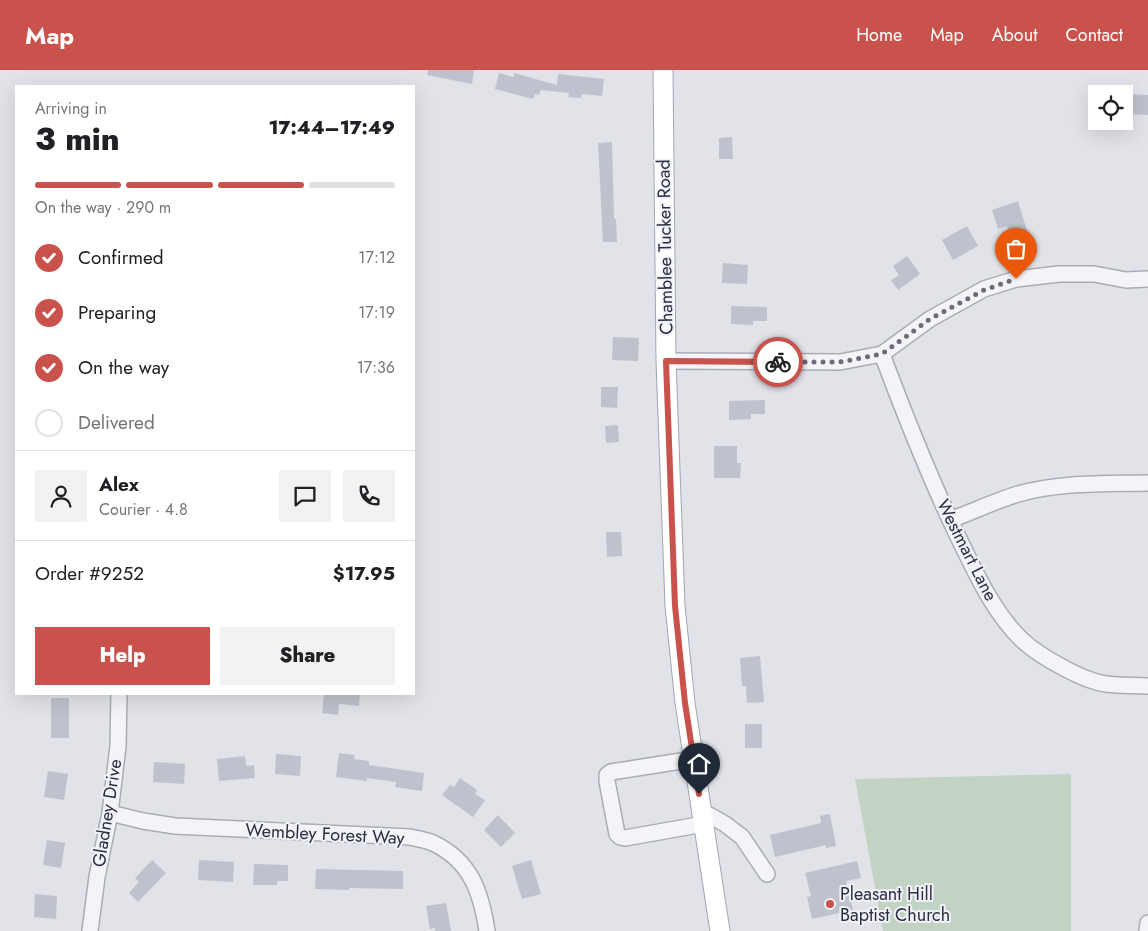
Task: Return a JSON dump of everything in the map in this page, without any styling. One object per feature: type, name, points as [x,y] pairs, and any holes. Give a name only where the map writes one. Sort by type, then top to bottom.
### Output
[{"type":"main road","name":"Chamblee Tucker Road","points":[[663,70],[666,361],[675,606],[685,703],[720,931]]},
{"type":"street","points":[[666,361],[840,362],[882,354],[930,319],[984,290],[1016,279],[1059,274],[1094,274],[1126,280],[1148,279]]},
{"type":"street","name":"Westmart Lane","points":[[882,354],[904,413],[950,520],[983,588],[1007,622],[1023,641],[1063,667],[1086,678],[1105,684],[1148,686]]},
{"type":"street","points":[[950,520],[1018,494],[1053,487],[1086,484],[1148,483]]},
{"type":"street","name":"Gladney Drive","points":[[90,931],[97,877],[110,813],[118,746],[119,695]]},
{"type":"street","points":[[694,759],[611,772],[607,776],[607,781],[617,834],[625,838],[703,817],[725,824],[742,837],[767,874]]},
{"type":"street","name":"Wembley Forest Way","points":[[110,813],[175,826],[410,837],[432,842],[458,859],[473,879],[483,904],[488,931]]},
{"type":"street","points":[[1147,931],[1148,923]]},
{"type":"green space","points":[[1071,774],[1071,931],[883,931],[855,779]]},
{"type":"building","points":[[428,70],[474,70],[472,84],[427,75]]},
{"type":"building","points":[[499,73],[514,77],[514,73],[557,85],[558,74],[604,79],[602,96],[582,94],[581,98],[568,97],[569,93],[541,90],[539,95],[535,94],[533,99],[495,89]]},
{"type":"building","points":[[1133,94],[1148,95],[1148,115],[1133,114]]},
{"type":"building","points":[[732,137],[733,159],[719,159],[719,138]]},
{"type":"building","points":[[612,142],[614,219],[616,219],[617,242],[603,242],[598,143]]},
{"type":"building","points":[[1018,201],[1028,234],[1012,239],[1007,226],[998,229],[992,210]]},
{"type":"building","points":[[967,226],[978,246],[953,260],[942,240]]},
{"type":"building","points":[[907,256],[920,274],[898,290],[891,280],[899,275],[893,266]]},
{"type":"building","points":[[723,263],[748,265],[747,284],[722,283]]},
{"type":"building","points":[[731,306],[767,307],[767,321],[753,321],[753,325],[731,324]]},
{"type":"building","points":[[613,337],[639,338],[638,361],[612,360]]},
{"type":"building","points":[[601,387],[618,387],[617,408],[601,407]]},
{"type":"building","points":[[765,400],[765,414],[751,414],[751,419],[729,420],[729,401]]},
{"type":"building","points":[[618,425],[619,442],[606,443],[605,426]]},
{"type":"building","points":[[714,446],[737,446],[737,463],[741,463],[740,478],[714,478]]},
{"type":"building","points":[[606,532],[621,532],[622,556],[607,557]]},
{"type":"building","points":[[760,656],[764,702],[747,703],[746,686],[742,686],[740,658]]},
{"type":"building","points":[[324,695],[360,695],[359,706],[339,704],[338,715],[322,713]]},
{"type":"building","points":[[51,698],[69,698],[69,738],[51,738]]},
{"type":"building","points":[[745,724],[762,724],[762,748],[745,748]]},
{"type":"building","points":[[339,753],[355,755],[354,759],[369,761],[369,765],[424,773],[422,791],[395,787],[396,782],[367,778],[367,781],[336,777]]},
{"type":"building","points":[[276,754],[301,756],[300,776],[275,774]]},
{"type":"building","points":[[245,756],[246,766],[254,765],[255,778],[219,781],[217,759]]},
{"type":"building","points":[[154,762],[185,764],[184,784],[153,782]]},
{"type":"building","points":[[48,771],[68,774],[64,800],[44,797]]},
{"type":"building","points":[[460,778],[477,790],[475,794],[485,800],[473,817],[442,795],[450,785],[454,787]]},
{"type":"building","points":[[830,814],[836,846],[826,848],[826,845],[775,857],[770,835],[821,823],[820,816]]},
{"type":"building","points":[[498,815],[515,833],[501,847],[484,830]]},
{"type":"building","points":[[47,840],[65,843],[61,868],[43,865]]},
{"type":"building","points":[[152,860],[166,873],[138,902],[129,893],[139,882],[135,878]]},
{"type":"building","points":[[199,860],[234,862],[233,882],[198,880]]},
{"type":"building","points":[[531,860],[541,894],[522,899],[512,866]]},
{"type":"building","points":[[857,861],[861,878],[846,881],[853,910],[812,919],[807,897],[811,896],[805,873]]},
{"type":"building","points":[[254,864],[288,865],[288,881],[277,881],[277,885],[253,885]]},
{"type":"building","points":[[316,869],[403,871],[403,889],[315,889]]},
{"type":"building","points":[[35,894],[57,896],[56,919],[34,917]]},
{"type":"building","points":[[446,903],[451,931],[435,931],[435,928],[430,929],[426,906]]},
{"type":"way so far","points":[[778,362],[840,362],[882,354],[930,319],[984,290],[1016,279]]},
{"type":"place","name":"Pleasant Hill Baptist Church","points":[[830,904]]},
{"type":"route","points":[[699,794],[685,703],[675,606],[666,361],[778,362]]}]
